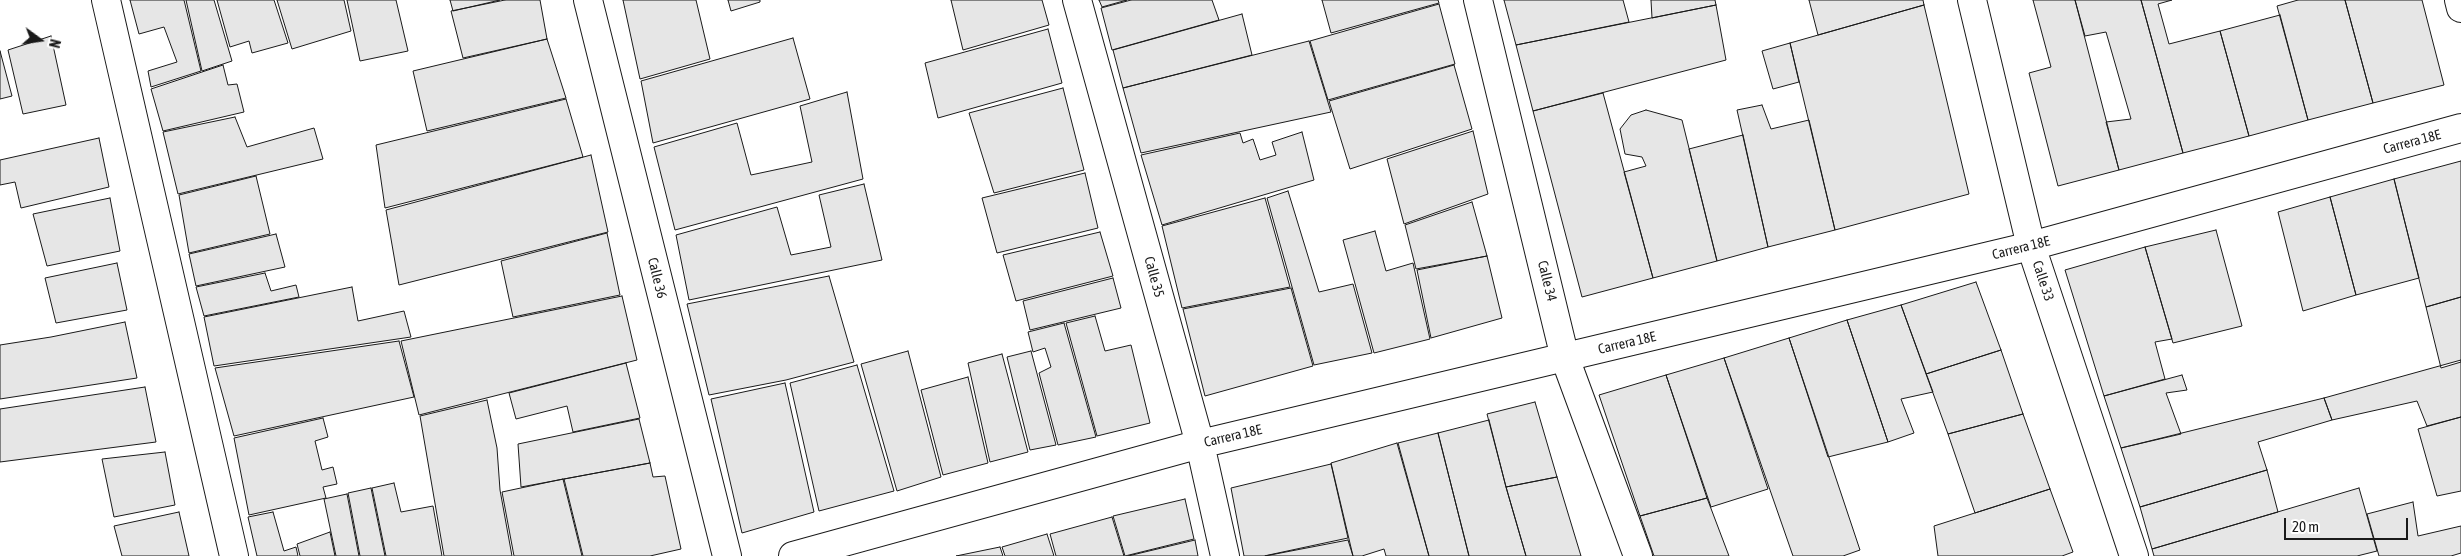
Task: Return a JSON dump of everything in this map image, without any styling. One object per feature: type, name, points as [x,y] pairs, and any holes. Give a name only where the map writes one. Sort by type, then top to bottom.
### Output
[{"type":"street","points":[[106,0],[234,556]]},
{"type":"street","name":"Calle 36","points":[[588,0],[727,556]]},
{"type":"street","name":"Calle 35","points":[[1077,0],[1200,444],[1225,556]]},
{"type":"street","name":"Calle 34","points":[[1478,0],[1565,358],[1638,556]]},
{"type":"street","name":"Calle 33","points":[[1972,0],[2031,246],[2134,556]]},
{"type":"street","points":[[2459,0],[2461,8]]},
{"type":"street","name":"Carrera 18E","points":[[793,556],[1200,444],[2031,246],[2461,128]]},
{"type":"building","points":[[130,0],[184,0],[201,71],[151,87],[148,71],[177,62],[164,27],[139,34]]},
{"type":"building","points":[[186,0],[214,0],[232,61],[202,71]]},
{"type":"building","points":[[217,0],[274,0],[288,43],[252,53],[249,41],[230,47]]},
{"type":"building","points":[[277,0],[344,0],[351,31],[292,49]]},
{"type":"building","points":[[347,0],[396,0],[408,51],[360,61]]},
{"type":"building","points":[[450,0],[500,0],[453,11]]},
{"type":"building","points":[[505,0],[540,0],[547,39],[463,58],[451,11]]},
{"type":"building","points":[[623,0],[696,0],[710,59],[640,79]]},
{"type":"building","points":[[728,0],[760,0],[760,2],[731,11]]},
{"type":"building","points":[[951,0],[1042,0],[1049,25],[963,50]]},
{"type":"building","points":[[1099,0],[1127,0],[1102,7]]},
{"type":"building","points":[[1131,0],[1212,0],[1219,20],[1112,50],[1101,8]]},
{"type":"building","points":[[1322,0],[1438,0],[1439,3],[1331,33]]},
{"type":"building","points":[[1504,0],[1623,0],[1629,22],[1516,45]]},
{"type":"building","points":[[1651,0],[1715,0],[1716,5],[1652,18]]},
{"type":"building","points":[[1809,0],[1923,0],[1924,5],[1818,35]]},
{"type":"building","points":[[2033,0],[2075,0],[2119,170],[2058,186],[2029,73],[2051,67]]},
{"type":"building","points":[[2075,0],[2141,0],[2183,153],[2119,170],[2106,122],[2131,119],[2106,32],[2085,36]]},
{"type":"building","points":[[2141,0],[2172,0],[2158,4],[2169,44],[2220,31],[2249,136],[2183,153]]},
{"type":"building","points":[[2298,0],[2345,0],[2373,103],[2308,120],[2277,6]]},
{"type":"building","points":[[2345,0],[2422,0],[2444,85],[2373,103]]},
{"type":"building","points":[[1439,4],[1455,64],[1328,100],[1310,41]]},
{"type":"building","points":[[1716,5],[1726,60],[1533,111],[1516,45]]},
{"type":"building","points":[[1924,5],[1969,194],[1835,230],[1790,43]]},
{"type":"building","points":[[1242,14],[1252,55],[1123,88],[1113,50]]},
{"type":"building","points":[[2280,15],[2308,120],[2249,136],[2220,31]]},
{"type":"building","points":[[1048,29],[1062,83],[938,118],[925,63]]},
{"type":"building","points":[[51,36],[66,105],[23,114],[8,50]]},
{"type":"building","points":[[793,38],[810,99],[653,143],[641,81]]},
{"type":"building","points":[[547,39],[566,98],[427,131],[413,71]]},
{"type":"building","points":[[1309,41],[1331,112],[1141,153],[1123,88]]},
{"type":"building","points":[[1790,43],[1799,82],[1773,89],[1762,51]]},
{"type":"building","points":[[0,51],[12,96],[0,99]]},
{"type":"building","points":[[223,65],[228,85],[237,84],[244,112],[163,131],[151,89]]},
{"type":"building","points":[[1454,65],[1472,129],[1350,169],[1329,101]]},
{"type":"building","points":[[1063,88],[1084,170],[994,193],[969,113]]},
{"type":"building","points":[[847,92],[863,179],[675,230],[654,147],[737,123],[751,175],[812,162],[800,106]]},
{"type":"building","points":[[1603,93],[1653,278],[1582,297],[1533,111]]},
{"type":"building","points":[[566,99],[583,157],[385,208],[376,145]]},
{"type":"building","points":[[1762,105],[1771,129],[1809,120],[1835,230],[1768,247],[1737,110]]},
{"type":"building","points":[[1646,110],[1682,120],[1717,261],[1653,278],[1624,172],[1646,166],[1642,157],[1625,154],[1620,129],[1631,115]]},
{"type":"building","points":[[235,117],[247,147],[314,128],[323,159],[178,194],[163,132]]},
{"type":"building","points":[[1473,131],[1488,194],[1404,224],[1387,159]]},
{"type":"building","points":[[1302,132],[1314,180],[1162,225],[1141,155],[1240,133],[1243,143],[1253,139],[1260,160],[1276,155],[1272,142]]},
{"type":"building","points":[[1743,135],[1768,247],[1717,261],[1689,149]]},
{"type":"building","points":[[99,138],[109,187],[21,208],[15,182],[0,185],[0,160]]},
{"type":"building","points":[[591,155],[608,232],[399,285],[386,210]]},
{"type":"building","points":[[2461,161],[2461,297],[2426,307],[2394,179]]},
{"type":"building","points":[[1085,173],[1098,228],[997,253],[982,198]]},
{"type":"building","points":[[256,176],[270,234],[189,253],[179,195]]},
{"type":"building","points":[[2394,179],[2419,278],[2356,295],[2330,197]]},
{"type":"building","points":[[864,184],[882,260],[689,300],[676,235],[777,207],[791,255],[831,247],[819,195]]},
{"type":"building","points":[[1288,191],[1319,292],[1353,284],[1372,353],[1314,365],[1267,198]]},
{"type":"building","points":[[2330,197],[2356,295],[2303,311],[2278,212]]},
{"type":"building","points":[[110,198],[120,251],[47,266],[33,214]]},
{"type":"building","points":[[1265,198],[1290,287],[1182,308],[1162,226]]},
{"type":"building","points":[[1472,202],[1487,256],[1416,269],[1405,225]]},
{"type":"building","points":[[2216,230],[2242,326],[2173,343],[2145,247]]},
{"type":"building","points":[[1375,231],[1386,271],[1413,263],[1430,339],[1374,353],[1343,240]]},
{"type":"building","points":[[1100,232],[1113,276],[1016,301],[1003,255]]},
{"type":"building","points":[[607,233],[620,295],[513,317],[501,261]]},
{"type":"building","points":[[276,234],[285,267],[196,286],[189,254]]},
{"type":"building","points":[[2145,247],[2172,339],[2155,342],[2165,379],[2104,396],[2065,270]]},
{"type":"building","points":[[1487,256],[1502,318],[1431,338],[1417,270]]},
{"type":"building","points":[[117,263],[127,310],[56,323],[45,278]]},
{"type":"building","points":[[265,273],[271,291],[296,285],[299,297],[204,316],[196,287]]},
{"type":"building","points":[[829,276],[854,362],[786,380],[709,395],[687,304]]},
{"type":"building","points":[[1113,278],[1121,308],[1030,330],[1023,301]]},
{"type":"building","points":[[1976,282],[2001,350],[1926,374],[1901,305]]},
{"type":"building","points":[[352,287],[358,321],[404,311],[411,337],[214,366],[204,317]]},
{"type":"building","points":[[1291,288],[1313,366],[1205,396],[1183,309]]},
{"type":"building","points":[[622,296],[637,360],[419,415],[401,341]]},
{"type":"building","points":[[2461,297],[2461,362],[2441,368],[2426,307]]},
{"type":"building","points":[[1901,305],[1933,392],[1901,399],[1914,433],[1888,442],[1847,320]]},
{"type":"building","points":[[1095,316],[1105,351],[1131,345],[1150,423],[1097,436],[1066,323]]},
{"type":"building","points":[[1847,320],[1888,442],[1828,457],[1789,338]]},
{"type":"building","points":[[125,322],[137,378],[0,399],[0,345]]},
{"type":"building","points":[[1064,323],[1096,437],[1058,445],[1039,373],[1051,367],[1045,348],[1033,352],[1028,332]]},
{"type":"building","points":[[1789,338],[1860,550],[1843,556],[1793,556],[1724,358]]},
{"type":"building","points":[[399,341],[414,397],[234,436],[215,368]]},
{"type":"building","points":[[2001,350],[2023,414],[1948,434],[1926,374]]},
{"type":"building","points":[[908,351],[941,477],[897,491],[861,364]]},
{"type":"building","points":[[1031,351],[1056,445],[1030,450],[1007,357]]},
{"type":"building","points":[[1002,354],[1028,452],[990,462],[968,363]]},
{"type":"building","points":[[1724,358],[1768,489],[1711,507],[1666,375]]},
{"type":"building","points":[[2461,360],[2461,417],[2427,426],[2417,401],[2332,420],[2324,398]]},
{"type":"building","points":[[626,363],[640,418],[573,432],[567,406],[516,419],[509,393]]},
{"type":"building","points":[[857,365],[894,491],[819,511],[790,383]]},
{"type":"building","points":[[1666,375],[1707,498],[1640,516],[1599,395]]},
{"type":"building","points":[[2182,375],[2187,390],[2166,393],[2181,434],[2121,448],[2104,396]]},
{"type":"building","points":[[968,377],[988,463],[943,475],[921,390]]},
{"type":"building","points":[[785,383],[814,512],[742,533],[711,399]]},
{"type":"building","points":[[145,387],[156,442],[0,462],[0,409]]},
{"type":"building","points":[[2324,398],[2332,420],[2258,442],[2267,470],[2140,507],[2121,448]]},
{"type":"building","points":[[487,400],[497,448],[500,490],[512,556],[444,556],[420,416]]},
{"type":"building","points":[[1535,402],[1557,477],[1506,487],[1487,414]]},
{"type":"building","points":[[2023,414],[2050,489],[1975,513],[1948,434]]},
{"type":"building","points":[[2461,417],[2461,491],[2437,496],[2418,429]]},
{"type":"building","points":[[323,418],[328,437],[315,441],[322,470],[333,467],[337,484],[323,487],[326,498],[249,515],[234,438]]},
{"type":"building","points":[[639,419],[650,463],[521,487],[518,444]]},
{"type":"building","points":[[1489,420],[1526,556],[1469,556],[1438,433]]},
{"type":"building","points":[[1438,433],[1469,556],[1429,556],[1398,443]]},
{"type":"building","points":[[1397,443],[1429,556],[1386,556],[1384,549],[1362,556],[1353,556],[1331,463]]},
{"type":"building","points":[[165,452],[175,505],[114,517],[102,459]]},
{"type":"building","points":[[650,463],[653,477],[665,476],[681,549],[650,556],[583,556],[564,479]]},
{"type":"building","points":[[1331,464],[1348,538],[1264,556],[1244,556],[1231,488]]},
{"type":"building","points":[[2267,470],[2278,512],[2152,549],[2140,507]]},
{"type":"building","points":[[1557,477],[1581,556],[1526,556],[1506,487]]},
{"type":"building","points":[[563,479],[582,556],[514,556],[502,492]]},
{"type":"building","points":[[394,483],[401,512],[433,506],[442,556],[386,556],[372,488]]},
{"type":"building","points":[[371,488],[385,556],[360,556],[348,493]]},
{"type":"building","points":[[2359,488],[2377,551],[2357,556],[2154,556],[2152,549]]},
{"type":"building","points":[[2050,489],[2073,552],[2062,556],[1938,556],[1934,526]]},
{"type":"building","points":[[347,494],[359,556],[336,556],[324,499]]},
{"type":"building","points":[[1707,498],[1729,556],[1654,556],[1640,516]]},
{"type":"building","points":[[1185,499],[1194,539],[1125,556],[1113,516]]},
{"type":"building","points":[[2413,502],[2418,536],[2461,526],[2461,553],[2451,556],[2379,556],[2367,514]]},
{"type":"building","points":[[179,512],[189,556],[122,556],[114,526]]},
{"type":"building","points":[[273,512],[284,551],[296,547],[298,556],[257,556],[248,517]]},
{"type":"building","points":[[1112,517],[1124,556],[1056,556],[1050,534]]},
{"type":"building","points":[[330,532],[335,556],[300,556],[297,544]]},
{"type":"building","points":[[1047,534],[1054,556],[1005,556],[1002,547]]},
{"type":"building","points":[[1195,540],[1198,556],[1128,556]]},
{"type":"building","points":[[1348,540],[1353,556],[1265,556]]},
{"type":"building","points":[[1000,547],[1003,556],[956,556]]}]
